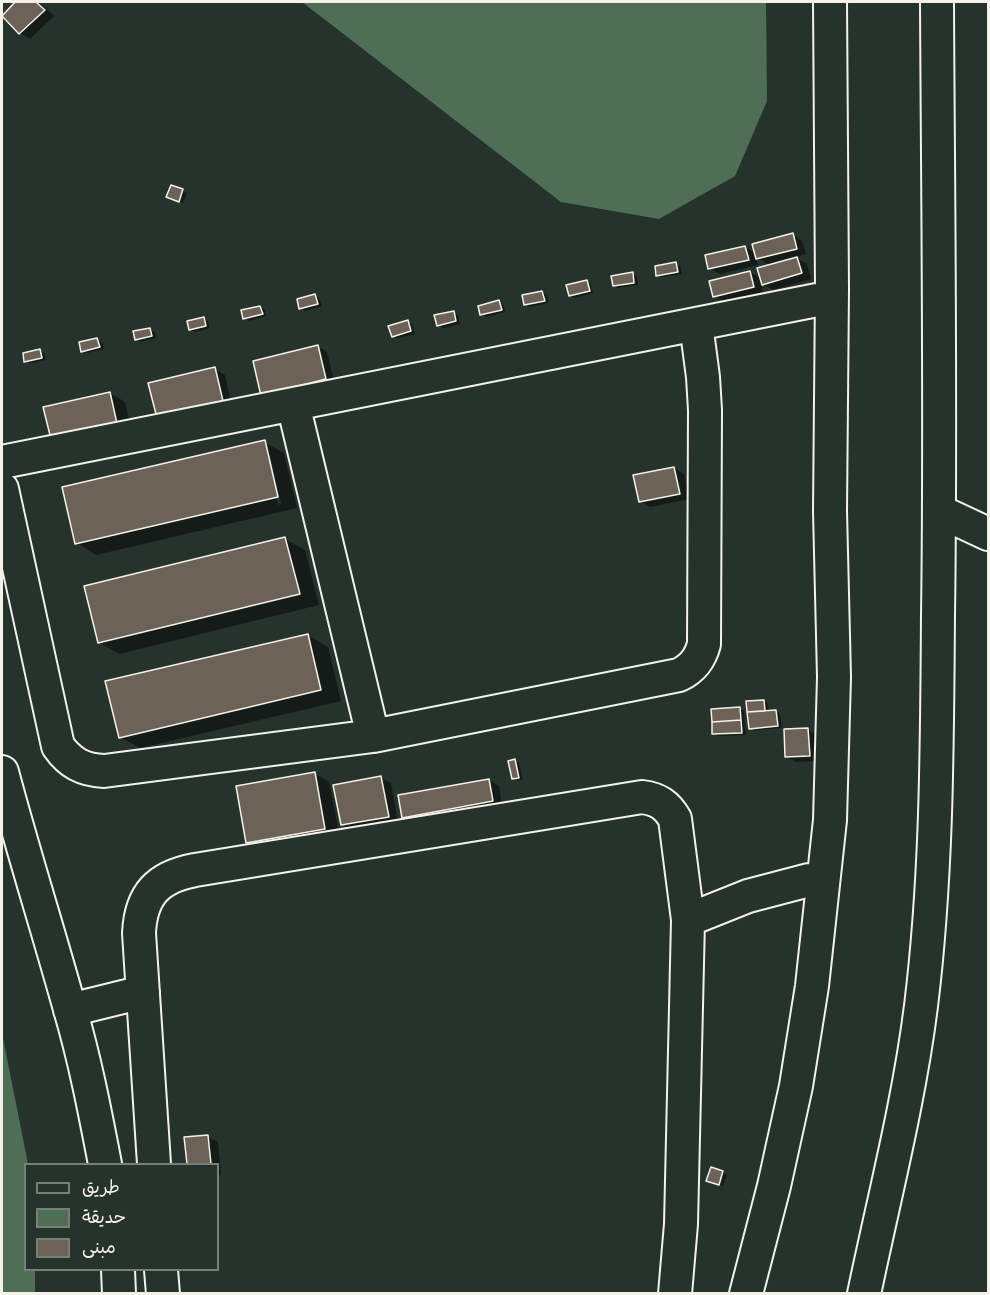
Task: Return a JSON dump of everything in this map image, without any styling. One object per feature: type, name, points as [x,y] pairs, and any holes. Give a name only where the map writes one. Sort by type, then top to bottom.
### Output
[{"type":"street","points":[[746,1293],[774,1186],[796,1086],[812,986],[830,820],[834,677],[830,511],[832,290],[830,2]]},
{"type":"street","points":[[864,1293],[907,1089],[921,1007],[931,900],[937,792],[939,511],[937,2]]},
{"type":"street","points":[[2,462],[817,300]]},
{"type":"street","points":[[2,489],[58,746],[73,762],[93,771],[373,736],[679,675],[698,660],[704,644],[705,410],[696,324]]},
{"type":"street","points":[[293,404],[373,736]]},
{"type":"street","points":[[939,511],[988,534]]},
{"type":"street","points":[[2,772],[23,853],[70,1010],[90,1088],[105,1163]]},
{"type":"street","points":[[154,1163],[139,933],[140,917],[145,902],[154,889],[166,879],[180,873],[642,797],[652,799],[662,803],[675,819],[688,920],[681,1224],[675,1293]]},
{"type":"street","points":[[688,920],[748,897],[809,880]]},
{"type":"street","points":[[70,1010],[143,992]]},
{"type":"street","points":[[118,1271],[119,1293]]},
{"type":"street","points":[[161,1271],[163,1293]]},
{"type":"green space","points":[[302,2],[766,2],[767,101],[735,176],[659,219],[561,202]]},
{"type":"green space","points":[[2,1033],[28,1163],[24,1163],[24,1271],[35,1271],[35,1293],[2,1293]]},
{"type":"building","points":[[15,2],[36,2],[45,10],[19,34],[2,16]]},
{"type":"building","points":[[171,185],[183,189],[179,202],[166,197]]},
{"type":"building","points":[[793,233],[797,249],[756,259],[752,244]]},
{"type":"building","points":[[745,246],[749,260],[708,269],[705,255]]},
{"type":"building","points":[[797,257],[802,273],[762,285],[757,268]]},
{"type":"building","points":[[676,262],[678,272],[656,276],[655,266]]},
{"type":"building","points":[[750,271],[754,287],[713,297],[709,281]]},
{"type":"building","points":[[633,272],[634,283],[613,286],[611,276]]},
{"type":"building","points":[[587,280],[590,291],[569,296],[566,285]]},
{"type":"building","points":[[542,291],[545,301],[524,305],[522,295]]},
{"type":"building","points":[[315,294],[318,304],[299,309],[297,299]]},
{"type":"building","points":[[499,300],[502,310],[480,315],[478,306]]},
{"type":"building","points":[[260,306],[263,314],[243,319],[241,310]]},
{"type":"building","points":[[454,311],[456,321],[437,326],[434,315]]},
{"type":"building","points":[[204,317],[206,326],[189,330],[187,321]]},
{"type":"building","points":[[408,320],[411,331],[392,337],[388,326]]},
{"type":"building","points":[[150,328],[152,336],[135,340],[133,331]]},
{"type":"building","points":[[97,338],[100,347],[81,352],[79,342]]},
{"type":"building","points":[[318,345],[326,379],[261,396],[253,361]]},
{"type":"building","points":[[40,349],[42,358],[24,362],[23,353]]},
{"type":"building","points":[[215,367],[223,401],[157,418],[148,383]]},
{"type":"building","points":[[110,392],[118,428],[52,443],[43,407]]},
{"type":"building","points":[[265,440],[278,497],[75,544],[62,487]]},
{"type":"building","points":[[674,467],[680,494],[639,502],[633,475]]},
{"type":"building","points":[[285,537],[300,594],[98,643],[84,586]]},
{"type":"building","points":[[308,634],[321,690],[119,738],[105,681]]},
{"type":"building","points":[[764,700],[765,711],[747,712],[746,701]]},
{"type":"building","points":[[740,707],[741,720],[712,722],[711,709]]},
{"type":"building","points":[[776,710],[778,726],[749,729],[747,712]]},
{"type":"building","points":[[741,720],[742,733],[712,734],[712,722]]},
{"type":"building","points":[[808,728],[810,756],[785,757],[784,729]]},
{"type":"building","points":[[515,759],[519,778],[512,779],[508,761]]},
{"type":"building","points":[[315,772],[325,829],[246,843],[236,786]]},
{"type":"building","points":[[381,776],[389,817],[341,825],[333,785]]},
{"type":"building","points":[[489,779],[493,801],[402,818],[398,795]]},
{"type":"building","points":[[208,1135],[211,1163],[187,1163],[184,1137]]},
{"type":"building","points":[[711,1167],[723,1171],[719,1185],[706,1181]]}]
